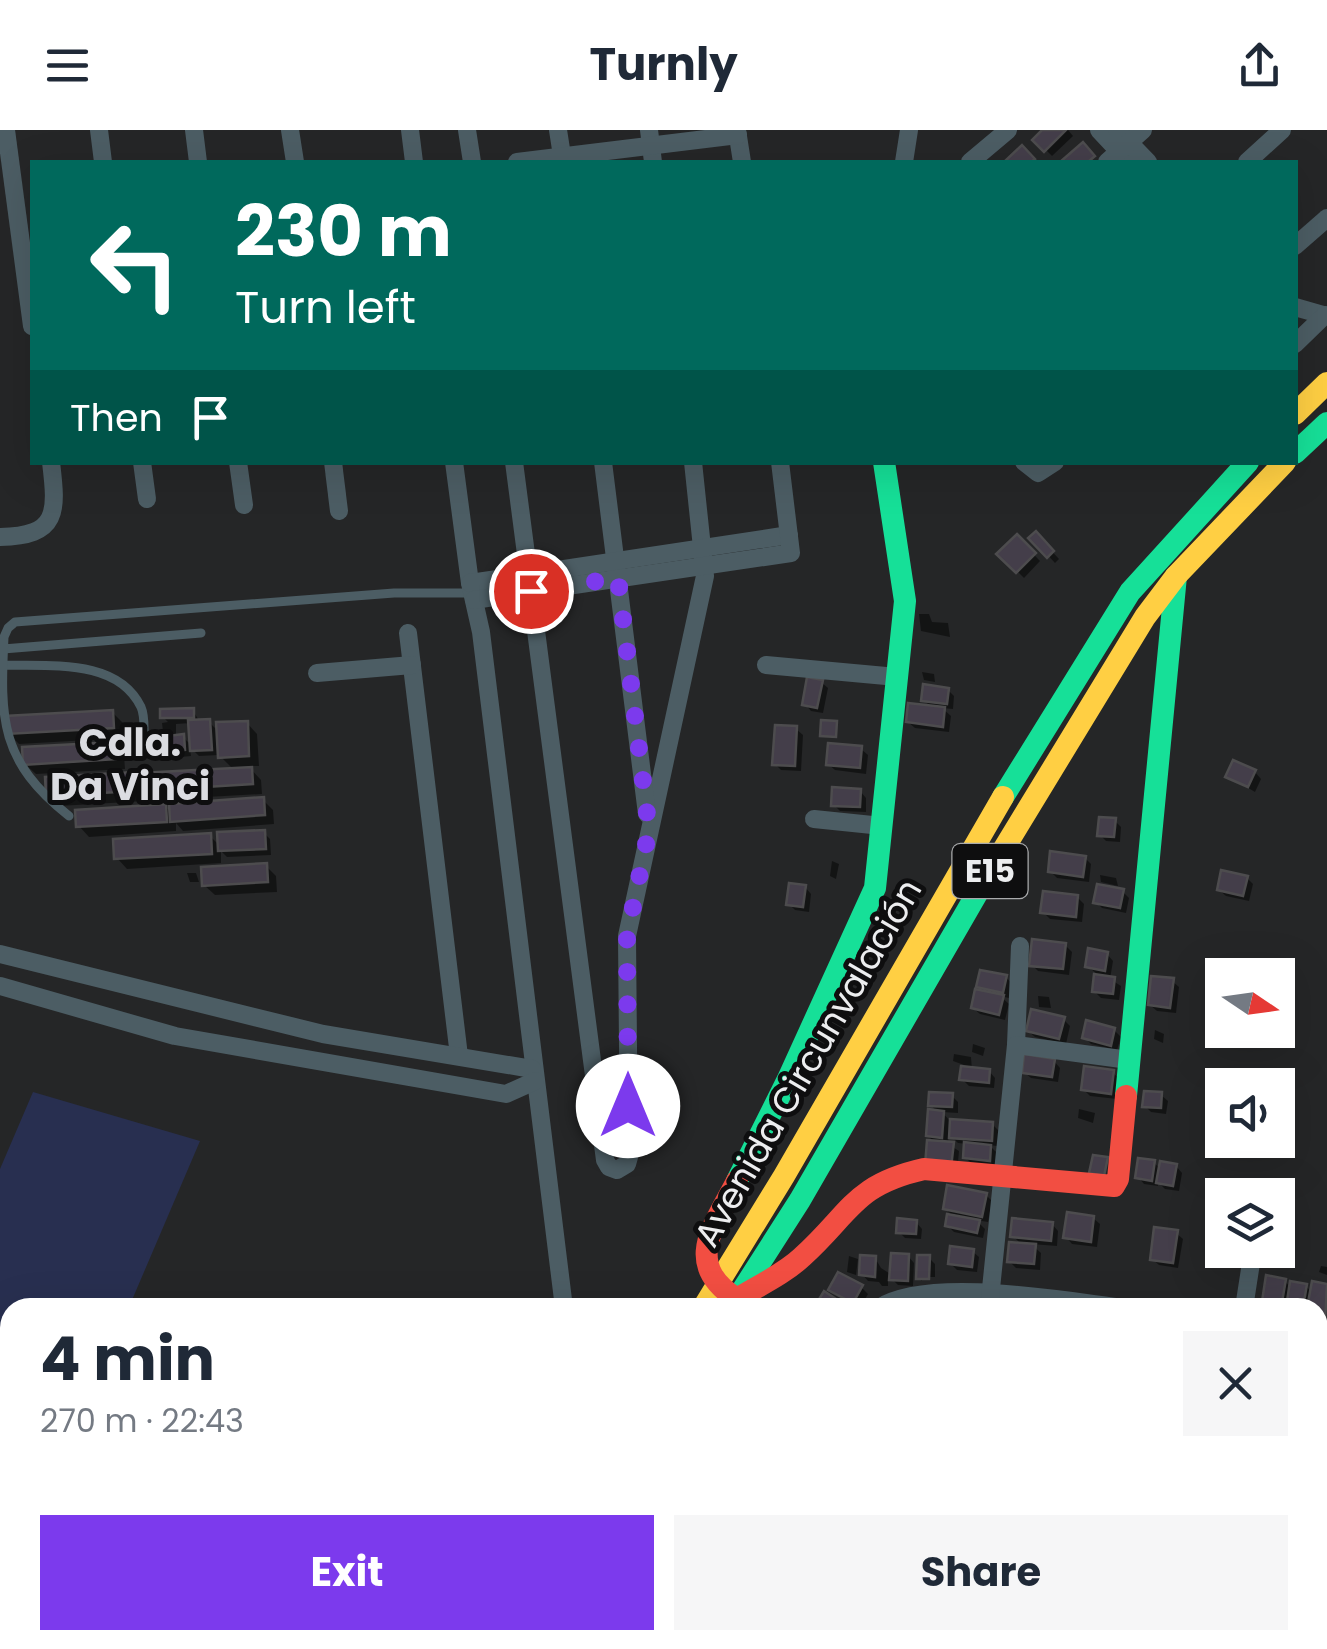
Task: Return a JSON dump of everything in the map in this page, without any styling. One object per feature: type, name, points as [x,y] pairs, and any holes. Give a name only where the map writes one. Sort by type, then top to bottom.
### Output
[{"type":"main road","points":[[1298,411],[1327,383]]},
{"type":"main road","points":[[1298,449],[1327,423]]},
{"type":"main road","points":[[884,465],[904,601],[872,899],[706,1241],[706,1265],[729,1298],[800,1260],[863,1192],[893,1176],[924,1169],[1114,1186],[1118,1179],[1176,576]]},
{"type":"main road","name":"Avenida Circunvalación","points":[[729,1298],[1009,786],[1130,592],[1245,465]]},
{"type":"main road","name":"Avenida Circunvalación","points":[[729,1298],[800,1200],[1066,742],[1145,618],[1176,576],[1283,465]]},
{"type":"street","points":[[6,130],[30,311]]},
{"type":"street","points":[[98,130],[103,160]]},
{"type":"street","points":[[194,130],[198,160]]},
{"type":"street","points":[[290,130],[295,160]]},
{"type":"street","points":[[410,130],[414,160]]},
{"type":"street","points":[[467,130],[472,160]]},
{"type":"street","points":[[558,130],[562,160],[738,132],[742,160]]},
{"type":"street","points":[[904,160],[909,130]]},
{"type":"street","points":[[972,160],[1008,130]]},
{"type":"street","points":[[1100,130],[1124,147]]},
{"type":"street","points":[[1248,160],[1282,130]]},
{"type":"street","points":[[1298,243],[1327,218]]},
{"type":"street","points":[[1298,308],[1326,315]]},
{"type":"street","points":[[1298,341],[1326,315]]},
{"type":"street","points":[[0,537],[38,532],[50,519],[56,502],[50,465]]},
{"type":"street","points":[[142,465],[147,499]]},
{"type":"street","points":[[238,465],[244,506]]},
{"type":"street","points":[[333,465],[339,511]]},
{"type":"street","points":[[454,465],[480,632],[563,1298]]},
{"type":"street","points":[[514,465],[605,1160],[617,1170],[627,1164],[628,1157],[627,936],[705,557],[693,465]]},
{"type":"street","points":[[603,465],[649,830]]},
{"type":"street","points":[[472,592],[705,557],[789,535],[780,465]]},
{"type":"street","points":[[1028,465],[1038,473],[1050,465]]},
{"type":"street","points":[[408,633],[459,1056]]},
{"type":"street","points":[[317,673],[412,665]]},
{"type":"street","points":[[766,665],[897,676]]},
{"type":"street","points":[[814,819],[882,826]]},
{"type":"street","points":[[989,1298],[1016,1045],[1020,946]]},
{"type":"street","points":[[0,954],[323,1034],[459,1056],[534,1075]]},
{"type":"street","points":[[0,986],[194,1040],[506,1094],[534,1075]]},
{"type":"street","points":[[1016,1045],[1129,1060]]},
{"type":"street","points":[[1246,1298],[1250,1268]]},
{"type":"street","points":[[901,1298],[910,1294],[955,1298]]},
{"type":"lane","points":[[70,816],[47,798],[22,767],[2,725],[2,657],[8,628],[15,622],[394,594],[472,592]]},
{"type":"lane","points":[[2,657],[201,633]]},
{"type":"lane","points":[[2,657],[88,668],[106,674],[136,699],[143,710],[144,738]]},
{"type":"shaded area","points":[[33,1092],[200,1141],[133,1298],[0,1298],[0,1169]]},
{"type":"building","points":[[1042,130],[1066,130],[1044,152],[1032,140]]},
{"type":"building","points":[[1083,142],[1095,156],[1090,160],[1062,160]]},
{"type":"building","points":[[1022,145],[1035,159],[1034,160],[1006,160]]},
{"type":"building","points":[[1036,531],[1054,551],[1047,558],[1028,538]]},
{"type":"building","points":[[1017,534],[1036,553],[1016,573],[996,554]]},
{"type":"building","points":[[807,677],[823,680],[817,708],[802,705]]},
{"type":"building","points":[[923,684],[949,688],[947,704],[921,701]]},
{"type":"building","points":[[908,703],[945,707],[943,727],[906,722]]},
{"type":"building","points":[[194,708],[194,718],[160,718],[160,709]]},
{"type":"building","points":[[113,710],[114,728],[6,734],[5,716]]},
{"type":"building","points":[[210,719],[212,750],[190,751],[188,720]]},
{"type":"building","points":[[821,720],[837,721],[836,737],[820,736]]},
{"type":"building","points":[[248,721],[249,756],[218,758],[216,722]]},
{"type":"building","points":[[775,725],[797,726],[795,766],[772,765]]},
{"type":"building","points":[[184,734],[185,750],[162,753],[160,737]]},
{"type":"building","points":[[115,742],[116,759],[23,765],[22,747]]},
{"type":"building","points":[[828,743],[862,746],[860,768],[826,765]]},
{"type":"building","points":[[1233,760],[1256,770],[1248,787],[1225,777]]},
{"type":"building","points":[[252,767],[253,784],[141,791],[140,773]]},
{"type":"building","points":[[135,772],[136,791],[46,796],[45,777]]},
{"type":"building","points":[[832,787],[861,789],[860,807],[831,806]]},
{"type":"building","points":[[264,797],[265,815],[170,822],[169,804]]},
{"type":"building","points":[[166,804],[167,822],[76,827],[75,810]]},
{"type":"building","points":[[1099,817],[1116,818],[1114,837],[1097,836]]},
{"type":"building","points":[[265,830],[266,849],[218,851],[217,832]]},
{"type":"building","points":[[211,833],[212,854],[114,859],[113,839]]},
{"type":"building","points":[[1050,851],[1086,856],[1083,877],[1048,872]]},
{"type":"building","points":[[267,863],[268,882],[202,886],[201,867]]},
{"type":"building","points":[[1221,870],[1248,876],[1243,896],[1217,890]]},
{"type":"building","points":[[789,883],[806,885],[803,907],[786,905]]},
{"type":"building","points":[[1097,884],[1124,889],[1120,908],[1093,903]]},
{"type":"building","points":[[1043,891],[1078,895],[1076,917],[1040,913]]},
{"type":"building","points":[[1032,939],[1066,943],[1063,969],[1029,966]]},
{"type":"building","points":[[1088,948],[1108,952],[1105,971],[1085,967]]},
{"type":"building","points":[[980,970],[1007,975],[1003,993],[976,987]]},
{"type":"building","points":[[1094,974],[1115,977],[1113,994],[1092,992]]},
{"type":"building","points":[[1151,976],[1174,978],[1170,1008],[1148,1005]]},
{"type":"building","points":[[975,989],[1004,995],[999,1015],[971,1008]]},
{"type":"building","points":[[1031,1009],[1065,1017],[1059,1039],[1026,1031]]},
{"type":"building","points":[[1086,1020],[1115,1028],[1111,1046],[1082,1038]]},
{"type":"building","points":[[1024,1054],[1055,1059],[1052,1077],[1022,1073]]},
{"type":"building","points":[[961,1066],[990,1069],[989,1083],[959,1080]]},
{"type":"building","points":[[1084,1066],[1114,1070],[1111,1094],[1081,1090]]},
{"type":"building","points":[[1144,1091],[1162,1092],[1161,1108],[1142,1107]]},
{"type":"building","points":[[929,1092],[953,1093],[952,1107],[928,1106]]},
{"type":"building","points":[[928,1109],[944,1111],[942,1138],[926,1136]]},
{"type":"building","points":[[950,1119],[993,1122],[992,1141],[949,1138]]},
{"type":"building","points":[[927,1140],[954,1142],[951,1168],[925,1166]]},
{"type":"building","points":[[964,1142],[991,1145],[990,1161],[963,1158]]},
{"type":"building","points":[[1093,1155],[1108,1157],[1104,1176],[1089,1173]]},
{"type":"building","points":[[1138,1158],[1155,1160],[1152,1181],[1135,1178]]},
{"type":"building","points":[[1160,1161],[1177,1164],[1173,1186],[1156,1183]]},
{"type":"building","points":[[947,1185],[987,1193],[982,1217],[943,1209]]},
{"type":"building","points":[[1067,1212],[1094,1216],[1091,1242],[1063,1238]]},
{"type":"building","points":[[947,1214],[980,1220],[977,1233],[945,1226]]},
{"type":"building","points":[[897,1218],[917,1220],[916,1234],[896,1233]]},
{"type":"building","points":[[1012,1218],[1053,1222],[1051,1241],[1010,1237]]},
{"type":"building","points":[[1154,1227],[1178,1230],[1173,1263],[1150,1260]]},
{"type":"building","points":[[1009,1242],[1036,1244],[1034,1264],[1007,1262]]},
{"type":"building","points":[[950,1246],[974,1249],[972,1267],[948,1264]]},
{"type":"building","points":[[891,1253],[909,1254],[908,1281],[889,1280]]},
{"type":"building","points":[[860,1255],[876,1256],[875,1277],[859,1275]]},
{"type":"building","points":[[917,1255],[930,1255],[929,1279],[916,1279]]},
{"type":"building","points":[[838,1272],[863,1285],[856,1298],[843,1298],[828,1290]]},
{"type":"building","points":[[1266,1275],[1286,1279],[1283,1298],[1263,1298]]},
{"type":"building","points":[[1290,1281],[1307,1284],[1305,1298],[1287,1298]]},
{"type":"building","points":[[1312,1281],[1327,1284],[1326,1298],[1309,1298]]},
{"type":"traffic: fast","points":[[1298,450],[1327,423]]},
{"type":"traffic: fast","points":[[737,1181],[875,888],[905,601],[884,465]]},
{"type":"traffic: fast","points":[[1003,797],[1130,592],[1245,465]]},
{"type":"traffic: fast","points":[[1126,1096],[1176,576]]},
{"type":"traffic: fast","points":[[737,1298],[800,1200],[986,878]]},
{"type":"traffic: slow","points":[[1298,411],[1327,383]]},
{"type":"traffic: slow","points":[[986,878],[1145,617],[1176,576],[1282,465]]},
{"type":"traffic: slow","points":[[709,1298],[1003,797]]},
{"type":"traffic: jam","points":[[739,1298],[795,1263],[867,1192],[900,1176],[924,1169],[1114,1186],[1118,1179],[1126,1096]]},
{"type":"traffic: jam","points":[[736,1298],[720,1286],[707,1258],[712,1229],[737,1181]]},
{"type":"district","name":"Cdla. Da Vinci","points":[[130,764]]},
{"type":"route","points":[[531,591],[618,578],[649,830],[627,936],[628,1106]]}]
